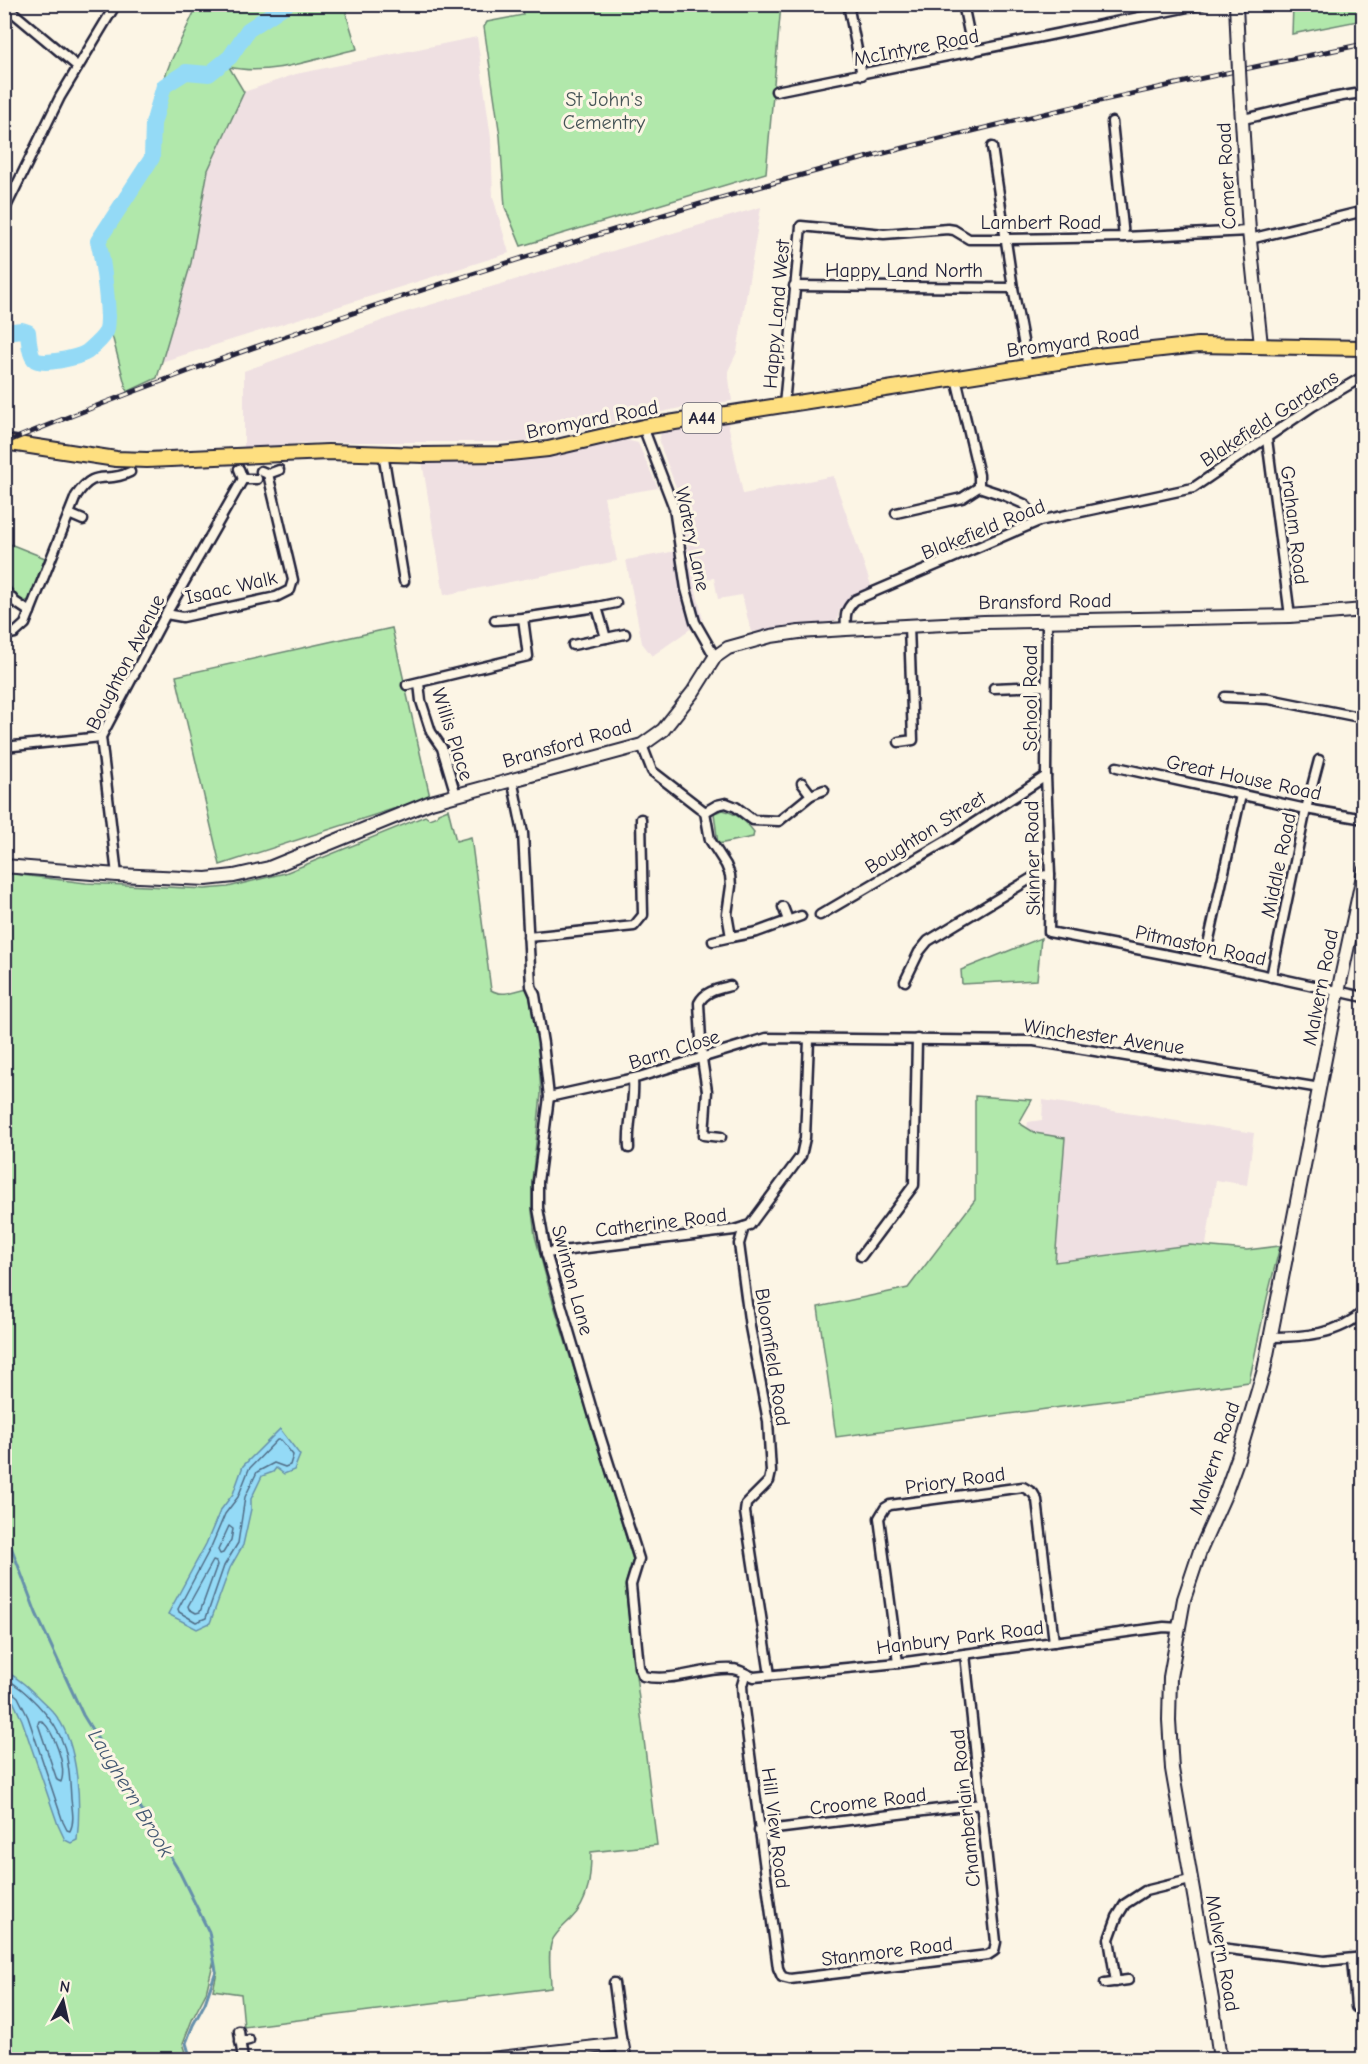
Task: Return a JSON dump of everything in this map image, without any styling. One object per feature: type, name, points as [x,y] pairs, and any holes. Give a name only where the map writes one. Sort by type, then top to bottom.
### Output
[{"type":"main road","name":"Comer Road","points":[[1236,4],[1249,235],[1261,345]]},
{"type":"main road","name":"Bromyard Road","points":[[4,442],[116,459],[133,466],[328,452],[462,455],[528,452],[643,427],[1028,367],[1167,348],[1198,345],[1261,345],[1364,348]]},
{"type":"main road","name":"Bransford Road","points":[[4,866],[206,879],[234,876],[269,868],[431,802],[642,745],[663,730],[693,692],[715,657],[728,648],[771,636],[846,628],[1047,620],[1290,616],[1364,610]]},
{"type":"main road","name":"Malvern Road","points":[[1220,2060],[1213,2005],[1172,1769],[1169,1720],[1170,1677],[1184,1599],[1200,1551],[1238,1458],[1264,1370],[1364,871]]},
{"type":"main road","points":[[482,2060],[622,2044],[625,2060]]},
{"type":"street","points":[[4,211],[60,97],[116,4]]},
{"type":"street","points":[[848,4],[862,75]]},
{"type":"street","points":[[963,4],[974,52]]},
{"type":"street","name":"McIntyre Road","points":[[776,91],[1203,4]]},
{"type":"street","points":[[4,5],[77,66]]},
{"type":"street","points":[[1243,118],[1270,114],[1299,104],[1364,93]]},
{"type":"street","points":[[1112,122],[1124,237]]},
{"type":"street","points":[[992,147],[1013,288],[1028,367]]},
{"type":"street","name":"Lambert Road","points":[[801,226],[884,234],[948,229],[969,239],[1249,235],[1364,211]]},
{"type":"street","name":"Happy Land West","points":[[784,405],[801,226]]},
{"type":"street","name":"Happy Land North","points":[[794,286],[1013,288]]},
{"type":"street","name":"Blakefield Gardens","points":[[1193,488],[1313,406],[1364,376]]},
{"type":"street","points":[[956,378],[979,475],[979,486]]},
{"type":"street","name":"Watery Lane","points":[[643,427],[674,508],[686,589],[695,622],[715,657]]},
{"type":"street","name":"Graham Road","points":[[1267,439],[1290,616]]},
{"type":"street","points":[[383,453],[404,581]]},
{"type":"street","points":[[4,636],[19,630],[25,624],[76,496],[84,484],[92,479],[116,477],[133,466]]},
{"type":"street","points":[[239,469],[243,479],[279,470]]},
{"type":"street","name":"Isaac Walk","points":[[166,614],[183,616],[276,597],[290,590],[293,580],[262,475]]},
{"type":"street","name":"Boughton Avenue","points":[[117,875],[101,737],[166,614],[243,479]]},
{"type":"street","points":[[896,513],[962,498],[979,486]]},
{"type":"street","points":[[979,486],[1024,504],[1039,521]]},
{"type":"street","name":"Blakefield Road","points":[[846,628],[845,613],[855,600],[1039,521],[1193,488]]},
{"type":"street","points":[[69,514],[83,520]]},
{"type":"street","points":[[4,589],[15,602],[30,612]]},
{"type":"street","points":[[495,620],[523,618],[616,603]]},
{"type":"street","points":[[597,607],[606,638]]},
{"type":"street","name":"Willis Place","points":[[406,685],[528,656],[523,618]]},
{"type":"street","name":"School Road","points":[[1046,776],[1047,620]]},
{"type":"street","points":[[899,742],[913,740],[909,626]]},
{"type":"street","points":[[573,645],[625,634]]},
{"type":"street","name":"Willis Place","points":[[419,683],[421,700],[431,732],[442,748],[456,795]]},
{"type":"street","points":[[994,688],[1046,686]]},
{"type":"street","points":[[1225,697],[1269,699],[1364,718]]},
{"type":"street","points":[[4,747],[101,737]]},
{"type":"street","points":[[642,745],[652,771],[705,812],[710,840],[730,875],[728,914],[730,937]]},
{"type":"street","name":"Middle Road","points":[[1271,977],[1306,808],[1319,760]]},
{"type":"street","name":"Great House Road","points":[[1117,767],[1240,795],[1364,819]]},
{"type":"street","name":"Skinner Road","points":[[1046,776],[1050,875],[1049,932],[1056,933]]},
{"type":"street","name":"Boughton Street","points":[[820,915],[948,840],[1046,776]]},
{"type":"street","name":"Swinton Lane","points":[[512,779],[523,833],[531,986],[535,995],[549,1098],[538,1182],[538,1208],[546,1253],[639,1559],[631,1585],[639,1667],[644,1676],[652,1678],[732,1669],[745,1675]]},
{"type":"street","points":[[802,783],[811,795]]},
{"type":"street","points":[[705,812],[726,803],[736,807],[753,820],[779,821],[811,795],[824,790]]},
{"type":"street","points":[[1204,962],[1240,795]]},
{"type":"street","points":[[528,937],[634,926],[639,922],[643,915],[641,819]]},
{"type":"street","points":[[905,981],[919,952],[928,940],[1035,876],[1050,875]]},
{"type":"street","points":[[783,907],[788,920]]},
{"type":"street","points":[[712,941],[758,932],[801,916]]},
{"type":"street","name":"Pitmaston Road","points":[[1056,933],[1364,997]]},
{"type":"street","points":[[721,1137],[704,1135],[707,1091],[702,1059],[699,1003],[712,990],[730,986]]},
{"type":"street","name":"Barn Close","points":[[549,1098],[633,1079],[766,1038],[809,1040]]},
{"type":"street","points":[[861,1256],[915,1185],[917,1039]]},
{"type":"street","points":[[744,1227],[750,1225],[801,1156],[809,1040]]},
{"type":"street","name":"Winchester Avenue","points":[[809,1040],[1034,1041],[1320,1088]]},
{"type":"street","points":[[629,1148],[628,1130],[633,1102],[633,1079]]},
{"type":"street","name":"Catherine Road","points":[[546,1253],[744,1227]]},
{"type":"street","name":"Bloomfield Road","points":[[744,1227],[739,1244],[750,1327],[768,1421],[771,1472],[770,1481],[746,1504],[745,1512],[770,1675]]},
{"type":"street","points":[[1270,1337],[1304,1337],[1342,1327],[1364,1311]]},
{"type":"street","name":"Priory Road","points":[[898,1662],[879,1518],[885,1508],[890,1505],[1023,1487],[1033,1492],[1037,1500],[1054,1642]]},
{"type":"street","name":"Hanbury Park Road","points":[[745,1675],[754,1677],[898,1662],[1164,1627],[1179,1628]]},
{"type":"street","name":"Chamberlain Road","points":[[965,1654],[996,1942],[994,1951],[988,1955]]},
{"type":"street","name":"Hill View Road","points":[[745,1675],[742,1685],[743,1701],[778,1968],[782,1977],[790,1979]]},
{"type":"street","name":"Croome Road","points":[[759,1831],[981,1804]]},
{"type":"street","points":[[1116,1982],[1109,1939],[1117,1917],[1125,1904],[1145,1891],[1190,1880]]},
{"type":"street","points":[[1202,1950],[1213,1947],[1312,1960],[1364,1957]]},
{"type":"street","name":"Stanmore Road","points":[[790,1979],[988,1955]]},
{"type":"street","points":[[1352,1959],[1356,2007]]},
{"type":"street","points":[[1106,1983],[1128,1980]]},
{"type":"street","points":[[614,1983],[622,2044]]},
{"type":"street","points":[[239,2031],[245,2041],[243,2060]]},
{"type":"shaded area","points":[[477,37],[491,138],[493,197],[509,253],[161,362],[191,263],[208,170],[244,92],[296,74]]},
{"type":"shaded area","points":[[761,207],[737,352],[728,371],[732,401],[680,408],[526,442],[318,442],[244,448],[244,371],[406,312]]},
{"type":"shaded area","points":[[728,423],[743,494],[833,476],[871,585],[840,609],[837,621],[751,632],[742,595],[718,599],[714,578],[694,581],[703,620],[652,656],[642,643],[626,560],[688,549],[679,495],[659,442],[661,432]]},
{"type":"shaded area","points":[[626,440],[638,443],[658,488],[604,497],[617,561],[444,595],[422,461],[528,460]]},
{"type":"shaded area","points":[[1043,1100],[1254,1133],[1247,1185],[1216,1180],[1206,1245],[1055,1262],[1035,1133],[1027,1128],[1028,1122],[1042,1120]]},
{"type":"green space","points":[[198,4],[351,5],[346,13],[357,49],[277,68],[261,70],[229,67],[244,92],[208,170],[191,263],[157,378],[127,392],[108,320],[102,256],[98,241],[152,158],[147,124],[170,63]]},
{"type":"green space","name":"St John's Cementry","points":[[521,5],[781,5],[766,173],[521,246],[505,207],[500,136],[484,27],[487,22],[523,15]]},
{"type":"green space","points":[[1293,5],[1363,5],[1363,20],[1292,34]]},
{"type":"green space","points":[[5,542],[45,558],[29,600],[24,602],[16,596],[7,583],[4,568]]},
{"type":"green space","points":[[392,628],[430,797],[220,865],[176,676]]},
{"type":"green space","points":[[448,809],[456,841],[471,837],[491,990],[504,993],[527,988],[529,993],[538,1043],[541,1094],[532,1181],[535,1236],[550,1292],[633,1560],[625,1586],[657,1845],[591,1852],[589,1879],[582,1905],[552,1941],[549,1958],[551,1988],[244,2027],[241,1994],[213,1990],[217,1972],[213,1964],[206,1993],[183,2043],[188,2059],[5,2060],[5,873],[86,883],[205,889],[228,887],[285,873],[425,816],[429,819],[437,816],[438,813]]},
{"type":"green space","points":[[723,810],[744,821],[754,832],[753,837],[718,844],[714,813]]},
{"type":"green space","points":[[1041,938],[1037,980],[962,984],[961,970]]},
{"type":"green space","points":[[975,1096],[1032,1100],[1019,1123],[1035,1133],[1065,1138],[1055,1262],[1190,1245],[1247,1250],[1280,1246],[1249,1382],[836,1437],[818,1307],[908,1288],[975,1200]]},
{"type":"water","points":[[280,1429],[300,1455],[294,1470],[284,1474],[276,1468],[273,1472],[262,1476],[251,1499],[243,1545],[230,1568],[210,1623],[197,1629],[168,1614],[206,1544],[220,1511],[233,1494],[243,1466]]},
{"type":"water","points":[[5,1671],[24,1684],[54,1713],[70,1744],[77,1776],[79,1810],[77,1840],[71,1843],[65,1840],[58,1825],[22,1720],[13,1701],[5,1693]]},
{"type":"waterway","name":"Laughern Brook","points":[[4,332],[22,330],[28,332],[32,356],[44,362],[69,359],[83,354],[102,337],[108,326],[108,316],[98,241],[152,158],[153,124],[164,86],[186,72],[209,74],[230,57],[248,30],[287,4]]},
{"type":"waterway","name":"Laughern Brook","points":[[4,1528],[36,1613],[83,1715],[179,1871],[209,1932],[216,1971],[205,2003],[186,2043],[191,2060]]},
{"type":"railway","points":[[4,443],[140,389],[346,315],[696,205],[837,165],[986,128],[1147,90],[1364,44]]}]
